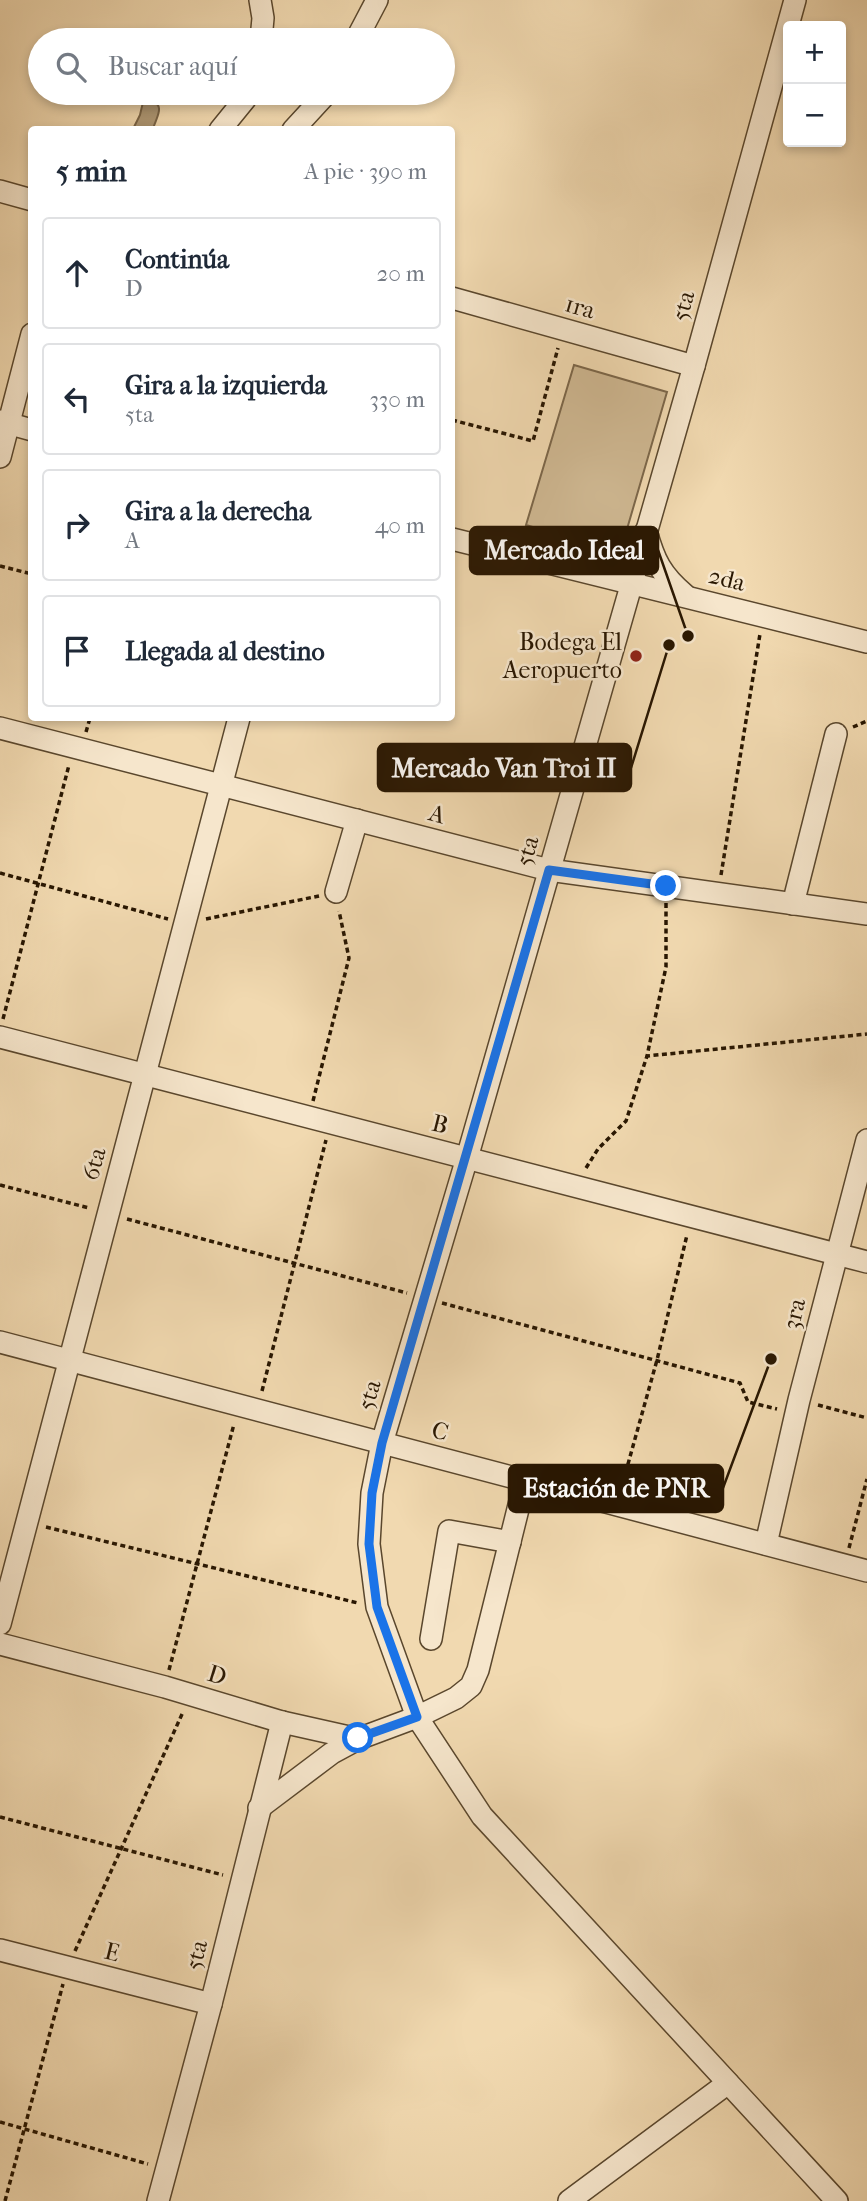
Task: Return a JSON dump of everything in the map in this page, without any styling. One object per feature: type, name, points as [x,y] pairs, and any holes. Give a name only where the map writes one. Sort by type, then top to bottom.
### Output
[{"type":"street","points":[[260,0],[262,28]]},
{"type":"street","points":[[362,28],[377,0]]},
{"type":"street","name":"5ta","points":[[795,0],[694,366],[467,1158],[382,1443],[372,1493],[369,1544],[377,1607],[417,1717],[482,1816],[837,2201]]},
{"type":"street","points":[[223,126],[240,105]]},
{"type":"street","points":[[297,126],[316,105]]},
{"type":"street","points":[[0,191],[28,199]]},
{"type":"street","name":"1ra","points":[[455,299],[694,366]]},
{"type":"street","points":[[0,457],[4,422],[28,347]]},
{"type":"street","points":[[4,422],[28,429]]},
{"type":"street","points":[[646,531],[653,558],[669,582],[686,596]]},
{"type":"street","name":"2da","points":[[455,540],[763,614],[867,642]]},
{"type":"street","name":"6ta","points":[[0,1625],[238,721]]},
{"type":"street","name":"A","points":[[0,728],[549,870],[867,914]]},
{"type":"street","points":[[793,904],[836,734]]},
{"type":"street","points":[[336,892],[357,820]]},
{"type":"street","name":"B","points":[[0,1037],[867,1262]]},
{"type":"street","name":"3ra","points":[[766,1544],[798,1406],[867,1140]]},
{"type":"street","name":"C","points":[[0,1342],[867,1571]]},
{"type":"street","points":[[259,1808],[332,1753],[358,1738],[417,1717],[456,1698],[471,1686],[478,1670],[525,1480]]},
{"type":"street","points":[[431,1639],[449,1531],[510,1542]]},
{"type":"street","name":"D","points":[[0,1644],[165,1686],[282,1722],[358,1738]]},
{"type":"street","name":"5ta","points":[[158,2201],[282,1722]]},
{"type":"street","name":"E","points":[[0,1950],[211,2004]]},
{"type":"street","points":[[569,2201],[728,2083]]},
{"type":"path","points":[[455,420],[533,441],[563,329]]},
{"type":"path","points":[[0,566],[28,574]]},
{"type":"path","points":[[718,894],[763,614]]},
{"type":"path","points":[[0,1030],[74,746]]},
{"type":"path","points":[[0,873],[185,924],[336,892],[349,958],[309,1116]]},
{"type":"path","points":[[575,1186],[598,1149],[626,1121],[647,1056],[666,967],[666,886]]},
{"type":"path","points":[[647,1056],[867,1034]]},
{"type":"path","points":[[165,1686],[197,1564],[294,1263],[330,1123]]},
{"type":"path","points":[[0,1185],[740,1382],[748,1402],[798,1406],[867,1418]]},
{"type":"path","points":[[617,1504],[657,1360],[692,1216]]},
{"type":"path","points":[[844,1565],[867,1479]]},
{"type":"path","points":[[27,1523],[377,1607]]},
{"type":"path","points":[[5,2201],[67,1967],[191,1695]]},
{"type":"path","points":[[0,1817],[242,1880]]},
{"type":"path","points":[[0,2122],[166,2169]]},
{"type":"shaded area","points":[[142,105],[158,105],[154,126],[134,126]]},
{"type":"shaded area","points":[[574,365],[667,392],[620,553],[526,525]]},
{"type":"place","name":"Mercado Ideal","points":[[688,636]]},
{"type":"place","name":"Mercado Van Troi II","points":[[669,645]]},
{"type":"place","name":"Bodega El Aeropuerto","points":[[636,656]]},
{"type":"place","name":"Estación de PNR","points":[[771,1359]]},
{"type":"route","points":[[358,1738],[417,1717],[377,1607],[369,1544],[372,1493],[382,1443],[549,870],[666,886]]}]
